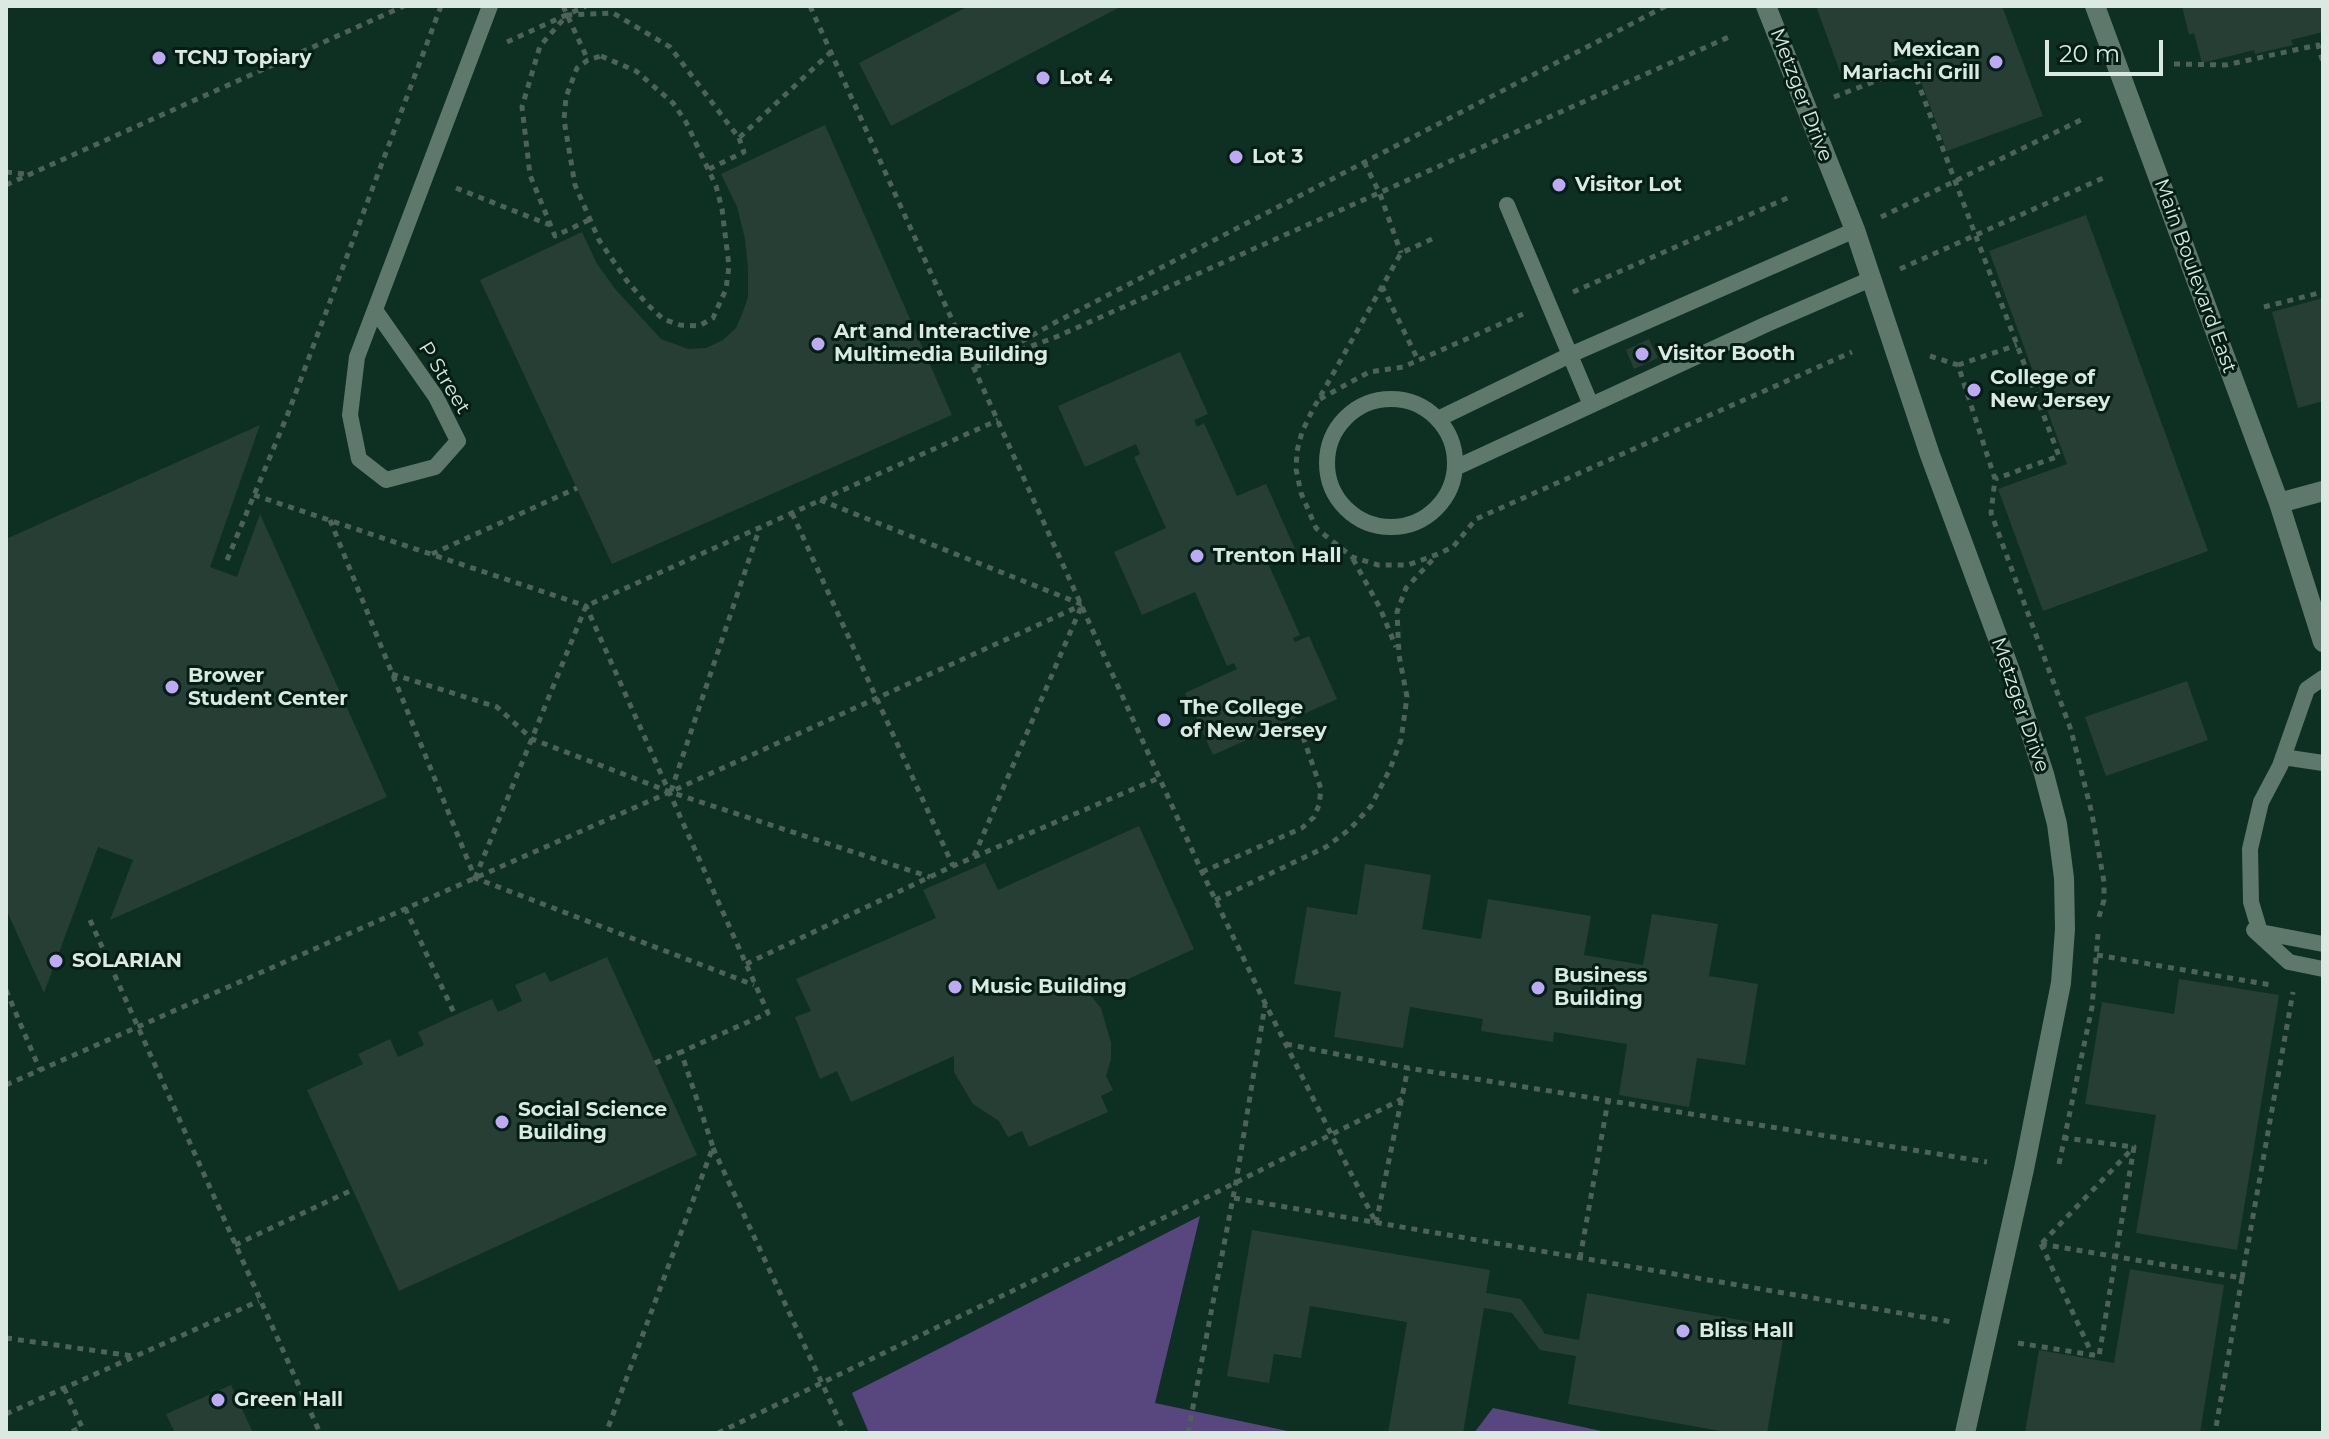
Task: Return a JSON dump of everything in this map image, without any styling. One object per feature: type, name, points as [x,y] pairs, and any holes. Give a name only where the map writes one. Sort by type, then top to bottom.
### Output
[{"type":"street","name":"Metzger Drive","points":[[1766,6],[1855,230],[1930,455],[2012,676],[2057,824],[2064,878],[2065,929],[2058,997],[2027,1154],[1965,1433]]},
{"type":"street","name":"Main Boulevard East","points":[[2095,6],[2279,503],[2323,642]]},
{"type":"street","points":[[2279,503],[2323,491]]},
{"type":"lane","name":"P Street","points":[[375,310],[436,397],[458,441],[435,467],[386,480],[359,459],[350,415],[357,357],[490,6]]},
{"type":"lane","points":[[1507,205],[1591,405]]},
{"type":"lane","points":[[1438,419],[1570,355],[1855,230]]},
{"type":"lane","points":[[1455,468],[1871,279]]},
{"type":"lane","points":[[1381,400],[1402,400],[1421,406],[1438,419],[1455,450],[1451,488],[1440,505],[1424,518],[1405,526],[1385,527],[1365,521],[1348,510],[1335,494],[1328,475],[1328,454],[1334,435],[1346,418],[1362,406],[1381,400]]},
{"type":"lane","points":[[2323,678],[2307,689],[2283,757],[2261,802],[2250,849],[2251,902],[2257,931],[2289,962],[2323,969]]},
{"type":"lane","points":[[2283,757],[2323,763]]},
{"type":"lane","points":[[2257,931],[2323,944]]},
{"type":"path","points":[[6,185],[404,6]]},
{"type":"path","points":[[227,560],[441,6]]},
{"type":"path","points":[[563,6],[588,60]]},
{"type":"path","points":[[471,58],[586,6]]},
{"type":"path","points":[[810,6],[1215,900],[1376,1223]]},
{"type":"path","points":[[975,367],[1666,6]]},
{"type":"path","points":[[589,220],[555,236],[530,175],[522,107],[540,46],[567,15],[613,13],[670,47],[739,138],[744,152],[709,169]]},
{"type":"path","points":[[975,367],[1056,337],[1731,36]]},
{"type":"path","points":[[2174,64],[2226,65],[2318,45],[2323,62]]},
{"type":"path","points":[[739,138],[832,51]]},
{"type":"path","points":[[601,56],[615,60],[654,84],[686,122],[709,169],[722,209],[729,266],[721,305],[713,318],[699,326],[680,325],[663,319],[647,304],[614,263],[589,220],[575,185],[564,120],[566,97],[577,68],[601,56]]},
{"type":"path","points":[[1834,97],[1912,67],[2059,456],[1995,479]]},
{"type":"path","points":[[1877,219],[2083,119]]},
{"type":"path","points":[[1364,162],[1380,194],[1401,253],[1432,239]]},
{"type":"path","points":[[6,172],[29,174]]},
{"type":"path","points":[[1895,271],[2103,178]]},
{"type":"path","points":[[456,188],[551,226]]},
{"type":"path","points":[[1382,286],[1418,360]]},
{"type":"path","points":[[2264,307],[2323,292]]},
{"type":"path","points":[[1958,365],[2017,345]]},
{"type":"path","points":[[254,495],[586,606],[998,420]]},
{"type":"path","points":[[432,554],[577,488]]},
{"type":"path","points":[[820,500],[1082,605]]},
{"type":"path","points":[[792,513],[953,866]]},
{"type":"path","points":[[330,520],[475,878],[755,985]]},
{"type":"path","points":[[670,792],[761,526]]},
{"type":"path","points":[[1215,900],[1326,847],[1350,829],[1371,806],[1401,740],[1407,697],[1399,655],[1397,612],[1406,588],[1438,554]]},
{"type":"path","points":[[1352,557],[1380,608],[1399,655]]},
{"type":"path","points":[[7,1086],[670,792],[1082,605]]},
{"type":"path","points":[[973,857],[1082,605]]},
{"type":"path","points":[[475,878],[586,606]]},
{"type":"path","points":[[586,606],[768,1013],[655,1063]]},
{"type":"path","points":[[392,674],[497,707],[532,739],[670,792],[930,877]]},
{"type":"path","points":[[1202,872],[1302,828],[1314,817],[1321,789],[1301,731]]},
{"type":"path","points":[[746,964],[953,866],[1159,778]]},
{"type":"path","points":[[405,908],[455,1015]]},
{"type":"path","points":[[90,920],[320,1433]]},
{"type":"path","points":[[2097,955],[2278,986]]},
{"type":"path","points":[[2215,1433],[2294,989]]},
{"type":"path","points":[[6,990],[40,1070]]},
{"type":"path","points":[[1188,1433],[1234,1198],[1265,1003]]},
{"type":"path","points":[[1285,1044],[1408,1068],[1987,1162]]},
{"type":"path","points":[[681,1052],[713,1147],[845,1433]]},
{"type":"path","points":[[1376,1223],[1408,1068]]},
{"type":"path","points":[[718,1433],[1402,1099]]},
{"type":"path","points":[[1580,1258],[1608,1101]]},
{"type":"path","points":[[2065,1138],[2134,1147]]},
{"type":"path","points":[[606,1433],[713,1147]]},
{"type":"path","points":[[2041,1244],[2134,1147]]},
{"type":"path","points":[[2018,1343],[2099,1356],[2134,1147]]},
{"type":"path","points":[[235,1245],[352,1190]]},
{"type":"path","points":[[1234,1198],[1952,1322]]},
{"type":"path","points":[[2041,1244],[2242,1278]]},
{"type":"path","points":[[2041,1244],[2093,1355]]},
{"type":"path","points":[[6,1414],[259,1301]]},
{"type":"path","points":[[6,1338],[134,1357]]},
{"type":"path","points":[[64,1388],[82,1427],[69,1433]]},
{"type":"shaded area","name":"The College of New Jersey","points":[[6,6],[2323,6],[2323,1433],[6,1433]]},
{"type":"shaded area","points":[[1200,1216],[1155,1403],[1297,1433],[869,1433],[852,1393]]},
{"type":"shaded area","points":[[1493,1408],[1611,1433],[1474,1433]]},
{"type":"building","points":[[969,6],[1122,6],[891,126],[859,63]]},
{"type":"building","points":[[1816,6],[2002,6],[2043,116],[1947,151],[1911,55],[1843,80]]},
{"type":"building","points":[[2182,6],[2323,6],[2323,32],[2291,40],[2293,45],[2255,54],[2254,50],[2202,63],[2194,33],[2189,35]]},
{"type":"building","name":"Art and Interactive Multimedia Building","points":[[825,125],[952,415],[612,564],[480,280],[582,232],[597,264],[616,290],[661,339],[688,349],[706,348],[723,340],[736,328],[748,298],[745,239],[737,207],[721,174]]},
{"type":"building","points":[[2086,215],[2208,551],[2043,611],[1998,489],[2067,464],[1989,251]]},
{"type":"building","points":[[2323,298],[2323,401],[2298,408],[2272,312]]},
{"type":"building","name":"Visitor Booth","points":[[1649,339],[1658,358],[1634,369],[1626,350]]},
{"type":"building","name":"Trenton Hall","points":[[1180,352],[1208,414],[1194,420],[1197,427],[1204,423],[1237,496],[1266,484],[1295,549],[1267,561],[1300,635],[1293,638],[1295,642],[1309,636],[1337,699],[1213,755],[1185,693],[1237,669],[1234,663],[1227,666],[1195,592],[1142,615],[1114,552],[1166,528],[1134,457],[1140,454],[1136,444],[1085,467],[1058,406]]},
{"type":"building","name":"Brower Student Center","points":[[260,425],[210,567],[237,577],[260,514],[387,797],[110,920],[133,860],[98,847],[44,993],[6,909],[6,539]]},
{"type":"building","points":[[2187,681],[2208,740],[2106,776],[2085,717]]},
{"type":"building","name":"Music Building","points":[[1139,826],[1194,949],[1091,996],[1101,1008],[1111,1043],[1106,1076],[1113,1090],[1101,1096],[1108,1112],[1029,1147],[1022,1131],[1008,1137],[999,1121],[973,1104],[954,1072],[954,1056],[851,1102],[837,1071],[820,1079],[795,1017],[811,1011],[796,979],[936,918],[923,890],[985,863],[998,890]]},
{"type":"building","name":"Business Building","points":[[1365,864],[1431,875],[1422,929],[1481,939],[1488,899],[1591,916],[1584,955],[1643,965],[1652,914],[1718,924],[1709,976],[1758,984],[1745,1065],[1697,1058],[1689,1107],[1619,1095],[1627,1044],[1554,1032],[1553,1042],[1481,1031],[1483,1019],[1410,1007],[1403,1048],[1334,1037],[1341,992],[1294,984],[1307,907],[1357,915]]},
{"type":"building","name":"Social Science Building","points":[[607,957],[697,1155],[399,1291],[307,1090],[363,1064],[358,1054],[390,1039],[398,1057],[424,1045],[418,1032],[455,1015],[492,999],[498,1012],[522,1001],[515,985],[545,972],[550,982]]},
{"type":"building","points":[[2179,979],[2279,995],[2237,1250],[2136,1233],[2156,1115],[2085,1104],[2102,1002],[2174,1014]]},
{"type":"building","name":"Bliss Hall","points":[[1252,1230],[1490,1270],[1486,1293],[1521,1299],[1545,1334],[1579,1340],[1587,1293],[1785,1328],[1767,1433],[1732,1433],[1568,1404],[1576,1356],[1540,1350],[1512,1313],[1484,1308],[1463,1433],[1388,1433],[1407,1322],[1310,1306],[1301,1358],[1274,1354],[1269,1383],[1227,1376]]},
{"type":"building","points":[[2130,1269],[2224,1285],[2200,1433],[2025,1433],[2039,1350],[2114,1363]]},
{"type":"building","name":"Green Hall","points":[[231,1385],[253,1433],[175,1433],[166,1414]]},
{"type":"place","name":"TCNJ Topiary","points":[[159,58]]},
{"type":"place","name":"Mexican Mariachi Grill","points":[[1996,62]]},
{"type":"place","name":"Lot 4","points":[[1043,78]]},
{"type":"place","name":"Lot 3","points":[[1236,157]]},
{"type":"place","name":"Visitor Lot","points":[[1559,185]]},
{"type":"place","name":"Art and Interactive Multimedia Building","points":[[818,344]]},
{"type":"place","name":"Visitor Booth","points":[[1642,354]]},
{"type":"place","name":"College of New Jersey","points":[[1974,390]]},
{"type":"place","name":"Trenton Hall","points":[[1197,556]]},
{"type":"place","name":"Brower Student Center","points":[[172,687]]},
{"type":"place","name":"The College of New Jersey","points":[[1164,720]]},
{"type":"place","name":"SOLARIAN","points":[[56,961]]},
{"type":"place","name":"Music Building","points":[[955,987]]},
{"type":"place","name":"Business Building","points":[[1538,988]]},
{"type":"place","name":"Social Science Building","points":[[502,1122]]},
{"type":"place","name":"Bliss Hall","points":[[1683,1331]]},
{"type":"place","name":"Green Hall","points":[[218,1400]]}]
